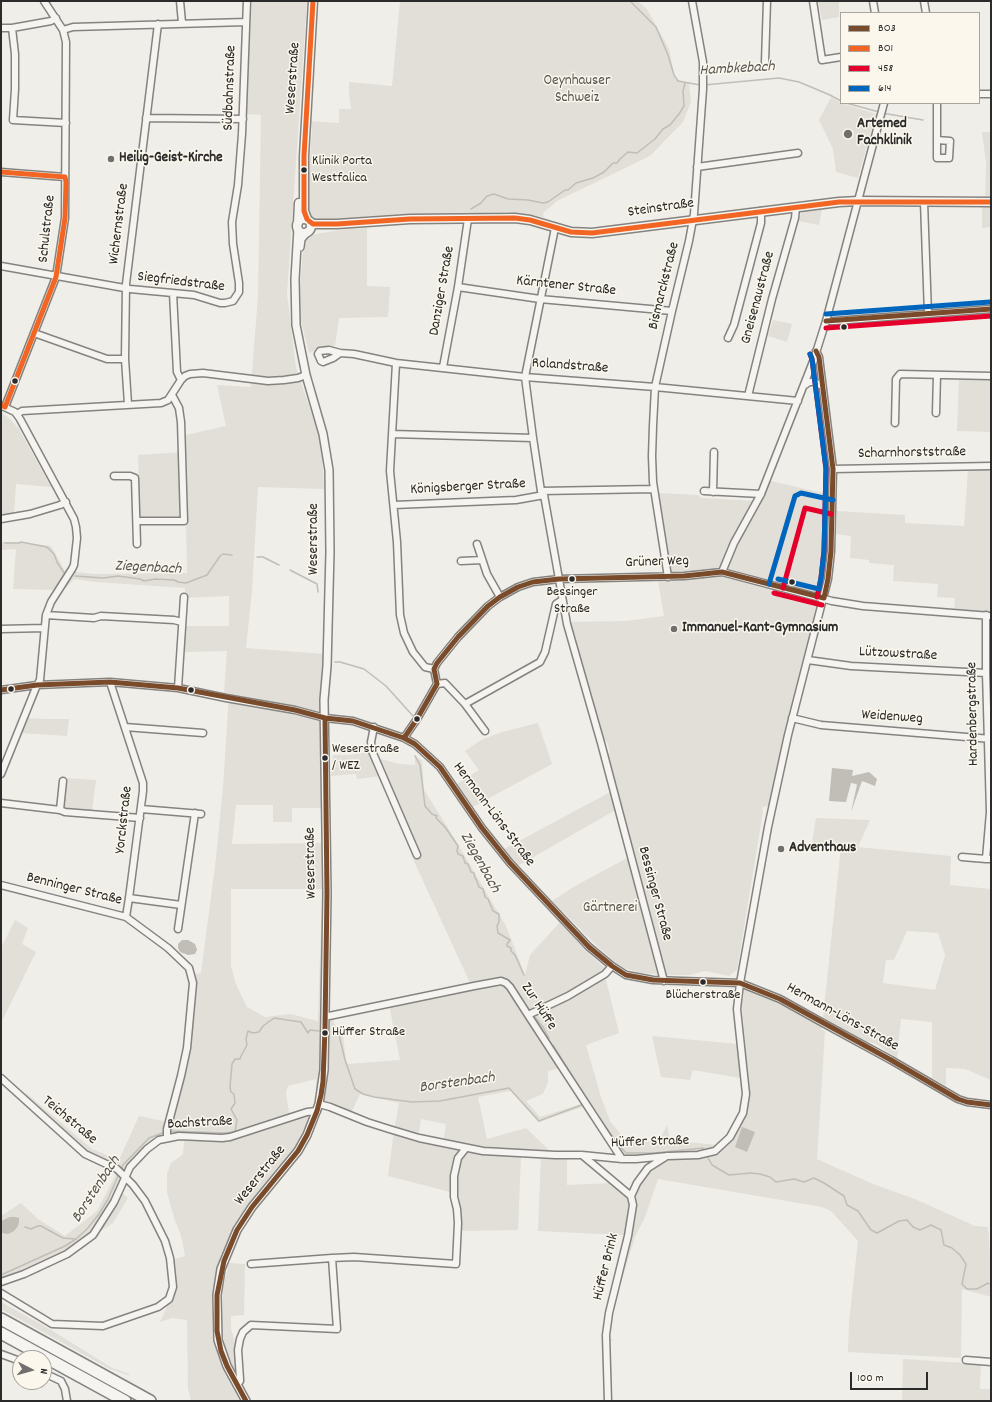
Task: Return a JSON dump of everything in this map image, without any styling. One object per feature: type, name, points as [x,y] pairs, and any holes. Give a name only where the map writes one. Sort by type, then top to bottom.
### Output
[{"type":"highway","points":[[1,1319],[150,1401]]},
{"type":"highway","points":[[1,1333],[125,1401]]},
{"type":"main road","name":"Weserstraße","points":[[298,225],[304,156],[313,1]]},
{"type":"main road","name":"Weserstraße","points":[[304,156],[304,212],[308,220]]},
{"type":"main road","name":"Steinstraße","points":[[308,220],[318,224],[337,224],[410,219],[515,218],[530,220],[570,232],[592,233],[821,203],[858,201],[991,202]]},
{"type":"main road","points":[[301,220],[308,220],[311,227],[308,231],[300,231],[298,225],[301,220]]},
{"type":"main road","name":"Steinstraße","points":[[308,231],[337,224]]},
{"type":"street","name":"Schulstraße","points":[[3,406],[56,277],[65,218],[66,42],[63,30],[44,1]]},
{"type":"street","points":[[180,1],[182,23]]},
{"type":"street","name":"Südbahnstraße","points":[[237,295],[239,283],[233,244],[232,222],[238,185],[243,119],[247,1]]},
{"type":"street","name":"Bismarckstraße","points":[[668,577],[654,489],[652,456],[655,387],[693,219],[703,89],[703,62],[692,1]]},
{"type":"street","points":[[765,62],[767,1]]},
{"type":"street","points":[[814,1],[822,60],[840,57]]},
{"type":"street","points":[[873,1],[875,12]]},
{"type":"street","points":[[924,1],[926,12]]},
{"type":"street","points":[[1,28],[12,28],[51,21],[56,18]]},
{"type":"street","points":[[63,30],[73,27],[246,22]]},
{"type":"street","name":"Wichernstraße","points":[[128,404],[125,359],[126,289],[158,24]]},
{"type":"street","points":[[12,28],[15,54],[16,89],[13,120],[66,123]]},
{"type":"street","points":[[980,94],[991,94]]},
{"type":"street","points":[[937,104],[938,140]]},
{"type":"street","points":[[722,572],[743,525],[761,494],[805,385],[826,321],[884,106]]},
{"type":"street","points":[[146,118],[243,119]]},
{"type":"street","points":[[697,167],[798,153]]},
{"type":"street","points":[[1,172],[66,177]]},
{"type":"street","points":[[924,202],[928,314]]},
{"type":"street","name":"Gneisenaustraße","points":[[748,396],[772,299],[795,218],[796,207]]},
{"type":"street","points":[[728,338],[734,326],[762,224],[761,211]]},
{"type":"street","name":"Danziger Straße","points":[[443,367],[458,287],[468,219]]},
{"type":"street","name":"Weserstraße","points":[[246,1401],[227,1366],[218,1340],[217,1295],[222,1265],[237,1230],[252,1207],[298,1151],[307,1135],[318,1107],[323,1082],[326,889],[325,718],[330,552],[329,470],[321,428],[306,375],[296,325],[295,293],[298,225]]},
{"type":"street","name":"Bessinger Straße","points":[[555,228],[525,377],[532,438],[567,624],[601,743],[664,981]]},
{"type":"street","name":"Weserstraße","points":[[295,293],[301,239],[308,231]]},
{"type":"street","name":"Siegfriedstraße","points":[[1,266],[126,289],[194,295],[225,304],[233,301],[237,295]]},
{"type":"street","name":"Kärntener Straße","points":[[458,287],[540,299],[672,310]]},
{"type":"street","points":[[173,293],[177,372],[178,377],[181,380]]},
{"type":"street","points":[[826,321],[835,322],[991,309]]},
{"type":"street","points":[[34,333],[107,359],[125,359]]},
{"type":"street","points":[[740,983],[768,827],[792,718],[828,579],[831,551],[833,469],[819,357],[816,351]]},
{"type":"street","name":"Rolandstraße","points":[[340,353],[354,354],[396,363],[525,377],[655,387],[798,401]]},
{"type":"street","points":[[396,363],[390,471],[394,505],[400,615],[404,633],[411,648],[425,667],[434,669],[437,684],[404,738]]},
{"type":"street","points":[[17,414],[22,411],[161,403],[168,400],[184,376],[197,373],[268,381],[298,378],[306,375]]},
{"type":"street","points":[[895,423],[896,379],[900,374],[991,376]]},
{"type":"street","points":[[936,375],[936,413]]},
{"type":"street","points":[[805,385],[809,382],[814,382],[822,386]]},
{"type":"street","points":[[137,521],[184,520],[181,422],[178,408],[172,395]]},
{"type":"street","points":[[1,774],[40,680],[46,615],[51,602],[68,577],[74,564],[77,538],[74,519],[66,502],[17,414],[3,406]]},
{"type":"street","points":[[392,434],[532,438]]},
{"type":"street","points":[[713,492],[714,452]]},
{"type":"street","name":"Scharnhorststraße","points":[[833,469],[991,466]]},
{"type":"street","points":[[114,476],[130,476],[136,478],[137,544]]},
{"type":"street","name":"Königsberger Straße","points":[[394,505],[516,500],[542,493],[654,489]]},
{"type":"street","points":[[704,491],[761,494]]},
{"type":"street","points":[[1,519],[30,514],[60,506],[66,502]]},
{"type":"street","points":[[477,544],[482,560],[500,597]]},
{"type":"street","points":[[461,561],[482,560]]},
{"type":"street","name":"Grüner Weg","points":[[434,669],[458,636],[488,606],[500,597],[518,587],[533,582],[559,579],[668,577],[722,572],[824,598],[864,606],[988,616]]},
{"type":"street","points":[[178,688],[184,598]]},
{"type":"street","points":[[465,704],[540,662],[545,652],[556,604],[562,600]]},
{"type":"street","points":[[46,615],[94,618],[101,616],[174,620],[182,622]]},
{"type":"street","name":"Hardenbergstraße","points":[[988,616],[986,673],[990,739],[990,812],[988,859]]},
{"type":"street","points":[[1,629],[44,628]]},
{"type":"street","name":"Lützowstraße","points":[[808,660],[851,666],[986,673]]},
{"type":"street","name":"Hermann-Löns-Straße","points":[[1,690],[37,685],[110,682],[178,688],[295,710],[325,718],[353,721],[404,738],[415,744],[440,767],[482,828],[510,863],[590,947],[612,966],[626,975],[664,981],[740,983],[780,999],[958,1099],[991,1106]]},
{"type":"street","name":"Yorckstraße","points":[[110,682],[143,783],[130,898],[126,917]]},
{"type":"street","points":[[437,684],[445,683],[465,704],[485,731]]},
{"type":"street","name":"Weidenweg","points":[[792,718],[821,725],[990,739]]},
{"type":"street","points":[[125,727],[203,733]]},
{"type":"street","points":[[374,727],[371,742],[372,751],[417,855]]},
{"type":"street","points":[[60,810],[63,781]]},
{"type":"street","points":[[1,803],[60,810],[65,812],[140,818]]},
{"type":"street","points":[[141,809],[198,813],[178,929]]},
{"type":"street","points":[[962,857],[988,859]]},
{"type":"street","name":"Benninger Straße","points":[[1,885],[126,917],[168,948],[189,968],[193,983],[187,1048],[167,1133]]},
{"type":"street","points":[[130,898],[181,905]]},
{"type":"street","points":[[528,1015],[568,996],[605,974],[612,966]]},
{"type":"street","name":"Zur Hüffe","points":[[325,1015],[329,1016],[501,981],[510,987],[622,1159]]},
{"type":"street","name":"Hüffer Straße","points":[[318,1107],[330,1107],[367,1122],[419,1138],[483,1151],[582,1155],[622,1159],[698,1155],[714,1150],[730,1137],[743,1113],[746,1094],[737,1009],[740,983]]},
{"type":"street","name":"Teichstraße","points":[[1,1078],[85,1154],[117,1169],[145,1201],[165,1241],[170,1258],[173,1287],[169,1299],[158,1307],[103,1326],[52,1324],[1,1293]]},
{"type":"street","name":"Bachstraße","points":[[1,1282],[24,1274],[67,1254],[93,1235],[114,1202],[124,1176],[130,1167],[142,1154],[167,1133],[222,1138],[230,1137],[318,1107]]},
{"type":"street","points":[[251,1264],[354,1257],[456,1264],[458,1222],[454,1196],[454,1176],[458,1158],[466,1148]]},
{"type":"street","points":[[582,1155],[631,1196]]},
{"type":"street","name":"Hüffer Brink","points":[[608,1401],[606,1335],[609,1313],[628,1236],[633,1205],[631,1196],[637,1183],[648,1168],[668,1156]]},
{"type":"street","points":[[237,1385],[240,1381],[238,1350],[240,1339],[243,1332],[251,1325],[337,1329],[332,1258]]},
{"type":"street","points":[[1,1354],[12,1358]]},
{"type":"street","points":[[966,1360],[991,1362]]},
{"type":"street","points":[[52,1377],[61,1381],[65,1389],[67,1401]]},
{"type":"shaded area","points":[[252,1],[307,1],[287,294],[296,368],[318,432],[322,456],[324,489],[258,487],[252,591],[246,648],[324,654],[322,808],[292,808],[292,822],[273,822],[273,805],[236,805],[232,844],[327,843],[330,1012],[335,1025],[343,1036],[346,1060],[348,1064],[400,1060],[388,1000],[470,983],[413,859],[417,858],[381,776],[357,779],[356,774],[331,776],[333,755],[350,755],[374,751],[377,758],[400,764],[415,765],[415,755],[422,761],[424,790],[506,926],[525,975],[530,955],[560,922],[588,953],[606,969],[608,977],[606,980],[619,1033],[586,1045],[601,1097],[610,1121],[624,1138],[639,1143],[651,1141],[662,1135],[667,1125],[670,1140],[726,1146],[732,1140],[746,1113],[750,1093],[742,1008],[744,991],[747,989],[770,998],[821,1027],[821,1029],[825,1031],[817,1159],[873,1184],[915,1199],[975,1226],[988,1227],[991,1267],[991,1297],[962,1289],[961,1358],[848,1352],[849,1322],[858,1241],[831,1211],[822,1207],[658,1179],[645,1217],[635,1237],[612,1312],[609,1332],[613,1341],[602,1340],[604,1337],[603,1332],[606,1310],[623,1235],[538,1231],[541,1156],[521,1156],[518,1230],[460,1231],[461,1209],[457,1192],[450,1192],[388,1176],[399,1103],[360,1094],[351,1113],[327,1102],[316,1099],[316,1079],[288,1086],[286,1093],[290,1120],[306,1115],[311,1117],[306,1134],[238,1230],[219,1262],[213,1297],[215,1343],[218,1354],[241,1401],[191,1401],[188,1389],[187,1320],[172,1318],[160,1322],[169,1302],[171,1260],[185,1256],[181,1235],[175,1221],[167,1192],[167,1174],[171,1163],[183,1154],[185,1134],[170,1134],[154,1139],[140,1151],[128,1166],[118,1189],[128,1198],[113,1223],[66,1253],[39,1266],[41,1272],[1,1287],[1,1233],[4,1234],[4,1219],[1,1221],[1,1216],[21,1203],[38,1219],[65,1236],[97,1211],[118,1168],[84,1156],[24,1096],[26,1093],[92,1149],[119,1160],[139,1116],[168,1122],[182,1064],[191,983],[190,975],[201,973],[216,858],[223,787],[229,694],[224,693],[227,651],[183,652],[185,626],[229,626],[229,596],[185,598],[185,588],[95,582],[74,579],[66,588],[56,590],[13,589],[16,549],[1,550],[1,542],[51,546],[65,571],[96,574],[187,573],[186,517],[140,518],[138,455],[186,452],[186,435],[226,426],[217,385],[251,387],[258,295],[261,115],[245,114]],"holes":[[[231,889],[322,889],[318,1021],[290,1014],[265,1017],[247,1007],[236,984],[231,966]],[[564,1067],[622,1155],[649,1156],[647,1173],[633,1198],[612,1183],[567,1185],[567,1157],[550,1157],[550,1151],[526,1128],[487,1139],[478,1097],[511,1091],[538,1122],[586,1106],[584,1103],[540,1117],[526,1101],[543,1094],[548,1082],[548,1071]],[[421,1119],[446,1124],[443,1144],[418,1137]]]},
{"type":"shaded area","name":"Oeynhauser Schweiz","points":[[400,1],[638,1],[647,9],[669,49],[675,79],[689,83],[691,102],[683,122],[650,156],[557,201],[543,213],[544,217],[507,212],[466,214],[401,214],[318,220],[313,219],[308,213],[307,209],[312,128],[311,121],[339,123],[339,109],[351,109],[349,82],[392,86]]},
{"type":"shaded area","points":[[818,1],[839,1],[839,17],[822,20]]},
{"type":"shaded area","name":"Artemed Fachklinik","points":[[831,97],[840,102],[840,104],[876,114],[858,178],[836,172],[833,149],[819,120]]},
{"type":"shaded area","points":[[982,132],[991,132],[991,227],[982,228],[982,205],[985,205],[986,163]]},
{"type":"shaded area","points":[[822,209],[819,225],[798,221],[802,211]]},
{"type":"shaded area","points":[[367,228],[367,286],[390,287],[388,317],[339,318],[335,346],[326,347],[309,353],[301,321],[299,297],[304,242],[309,235],[348,229]]},
{"type":"shaded area","points":[[773,320],[792,324],[787,342],[768,336]]},
{"type":"shaded area","points":[[959,377],[991,377],[991,432],[957,431]]},
{"type":"shaded area","points":[[1,412],[19,429],[51,487],[16,484],[14,515],[1,515]]},
{"type":"shaded area","points":[[968,470],[991,470],[991,672],[989,672],[988,617],[954,613],[955,598],[937,597],[938,584],[893,581],[894,565],[869,563],[869,560],[850,558],[851,536],[836,534],[837,511],[905,515],[905,523],[964,526]]},
{"type":"shaded area","points":[[767,480],[831,495],[826,579],[770,806],[762,807],[763,812],[737,970],[729,976],[705,971],[690,975],[639,973],[618,965],[552,901],[575,886],[631,856],[619,808],[518,866],[504,849],[614,790],[606,755],[610,753],[607,741],[602,742],[568,622],[626,621],[664,616],[658,581],[670,579],[658,493],[698,495],[701,498],[758,501]]},
{"type":"shaded area","points":[[25,718],[69,719],[67,736],[21,733]]},
{"type":"shaded area","points":[[538,723],[552,764],[471,808],[455,785],[479,770],[465,751],[481,740],[502,732]]},
{"type":"shaded area","points":[[832,768],[853,770],[852,776],[869,772],[877,779],[875,786],[862,781],[851,812],[857,785],[851,783],[846,802],[829,801]]},
{"type":"shaded area","points":[[66,778],[96,780],[92,812],[64,808],[62,804]]},
{"type":"shaded area","points":[[816,818],[870,820],[858,847],[951,856],[950,885],[991,889],[991,1080],[965,1069],[946,1068],[946,1086],[932,1078],[932,1022],[901,1019],[897,1058],[876,1044],[866,1041],[823,1018],[841,846],[812,843]],"holes":[[[907,931],[938,933],[945,955],[935,990],[883,983],[886,960],[894,960]]]},
{"type":"shaded area","points":[[15,920],[28,928],[22,944],[36,952],[1,1023],[1,948]]},
{"type":"shaded area","points":[[182,940],[188,940],[195,944],[197,950],[195,954],[188,955],[180,952],[178,944]]},
{"type":"shaded area","points":[[652,1036],[737,1044],[740,1078],[693,1070],[690,1080],[661,1077]]},
{"type":"shaded area","points":[[742,1127],[755,1132],[747,1152],[735,1147]]},
{"type":"shaded area","points":[[10,1217],[19,1218],[18,1226],[14,1231],[8,1234],[1,1233],[1,1221]]},
{"type":"shaded area","points":[[229,1263],[245,1264],[244,1315],[231,1316],[231,1329],[236,1346],[235,1371],[227,1356],[222,1330],[223,1288]]},
{"type":"shaded area","points":[[1,1302],[48,1328],[112,1368],[130,1374],[128,1375],[110,1369],[1,1309]]},
{"type":"shaded area","points":[[903,1359],[981,1364],[980,1389],[991,1389],[991,1401],[902,1401]]},
{"type":"waterway","name":"Hambkebach","points":[[630,1],[656,27],[668,55],[674,75],[678,81],[700,85]]},
{"type":"waterway","name":"Hambkebach","points":[[704,85],[779,78],[799,82],[840,100]]},
{"type":"waterway","points":[[471,209],[481,203],[487,196],[494,194],[508,199],[528,200],[543,203],[548,202],[565,190],[568,190],[576,183],[593,178],[604,172],[613,163],[617,163],[628,152],[637,153],[655,139],[679,114],[684,106],[683,91],[685,83]]},
{"type":"waterway","name":"Hambkebach","points":[[850,104],[879,112]]},
{"type":"waterway","name":"Hambkebach","points":[[882,113],[923,120]]},
{"type":"waterway","name":"Ziegenbach","points":[[5,543],[21,542],[47,547],[54,554],[64,573]]},
{"type":"waterway","name":"Ziegenbach","points":[[75,576],[103,578],[118,576],[140,579],[144,581],[155,579],[174,580],[186,583],[207,575],[223,554],[232,555]]},
{"type":"waterway","name":"Ziegenbach","points":[[257,557],[263,557],[279,565]]},
{"type":"waterway","name":"Ziegenbach","points":[[290,570],[317,584],[318,592]]},
{"type":"waterway","name":"Ziegenbach","points":[[335,662],[364,669],[386,686],[413,716]]},
{"type":"waterway","name":"Ziegenbach","points":[[415,756],[420,765],[425,806],[432,814],[437,816],[436,818],[445,827],[458,846],[458,854],[463,856],[465,863],[468,864],[471,872],[474,873],[479,887],[483,889],[485,897],[488,899],[493,911],[499,914],[499,922],[497,926],[498,933],[510,940],[507,946],[511,948],[511,951],[515,955],[524,975]]},
{"type":"waterway","name":"Ziegenbach","points":[[535,1017],[549,1038]]},
{"type":"waterway","name":"Borstenbach","points":[[168,1131],[235,1132],[237,1120],[231,1109],[235,1103],[234,1094],[231,1092],[230,1087],[232,1064],[235,1059],[240,1059],[247,1045],[246,1039],[248,1031],[253,1033],[259,1032],[263,1026],[274,1018],[301,1022],[308,1033],[310,1030],[319,1031]]},
{"type":"waterway","name":"Borstenbach","points":[[332,1032],[339,1035],[345,1060],[355,1089],[363,1094],[412,1102],[440,1101],[509,1088],[539,1121],[584,1104]]},
{"type":"waterway","name":"Ziegenbach","points":[[553,1045],[589,1103]]},
{"type":"waterway","name":"Borstenbach","points":[[587,1103],[589,1103],[626,1153],[654,1153],[703,1148],[705,1151]]},
{"type":"waterway","name":"Borstenbach","points":[[121,1171],[123,1165],[149,1138],[165,1132]]},
{"type":"waterway","name":"Borstenbach","points":[[706,1154],[712,1165],[729,1175],[751,1173],[760,1174],[770,1177],[776,1182],[794,1179],[804,1182],[814,1178],[844,1196],[847,1205],[858,1211],[871,1230],[877,1233],[899,1221],[907,1220],[913,1227],[920,1230],[931,1225],[941,1230],[944,1245],[952,1248],[960,1255],[966,1264],[962,1284],[967,1289],[977,1289],[988,1283],[991,1285]]},
{"type":"waterway","name":"Borstenbach","points":[[1,1275],[65,1246],[76,1239],[87,1229],[99,1214],[108,1199],[119,1174]]},
{"type":"waterway","points":[[25,1227],[31,1229],[41,1226],[63,1238],[75,1239]]},
{"type":"transit line","name":"BO1","points":[[307,219],[304,211],[304,156],[313,1]]},
{"type":"transit line","name":"BO1","points":[[1,172],[65,177],[66,182],[65,218],[56,277],[5,407],[1,405]]},
{"type":"transit line","name":"BO1","points":[[309,221],[313,224],[337,224],[410,219],[515,218],[530,220],[571,232],[592,233],[839,202],[991,202]]},
{"type":"transit line","name":"614","points":[[826,314],[990,302]]},
{"type":"transit line","name":"BO3","points":[[826,321],[991,309]]},
{"type":"transit line","name":"458","points":[[826,328],[991,316]]},
{"type":"transit line","name":"BO3","points":[[816,351],[819,357],[833,469],[831,551],[824,598]]},
{"type":"transit line","name":"458","points":[[810,354],[812,359],[826,469],[824,551],[817,597]]},
{"type":"transit line","name":"614","points":[[778,579],[819,589],[821,578],[824,551],[826,469],[812,359],[810,354]]},
{"type":"transit line","name":"614","points":[[769,584],[795,496],[801,493],[833,500]]},
{"type":"transit line","name":"458","points":[[783,588],[805,508],[831,514]]},
{"type":"transit line","name":"BO3","points":[[404,738],[437,684],[434,669],[437,663],[458,637],[488,606],[518,587],[533,582],[559,579],[684,576],[722,572],[824,598]]},
{"type":"transit line","name":"458","points":[[774,593],[822,605]]},
{"type":"transit line","name":"BO3","points":[[1,690],[37,685],[110,682],[178,688],[295,710],[325,718],[353,721],[404,738],[415,744],[440,767],[482,828],[510,863],[589,947],[612,966],[626,975],[653,980],[740,983],[780,999],[958,1099],[967,1102],[991,1105]]},
{"type":"transit line","name":"BO3","points":[[246,1401],[227,1366],[221,1351],[217,1331],[217,1295],[224,1261],[237,1230],[252,1207],[298,1151],[307,1135],[317,1111],[321,1095],[323,1082],[325,1028],[327,894],[325,718]]},
{"type":"place","name":"Artemed Fachklinik","points":[[848,134]]},
{"type":"place","name":"Heilig-Geist-Kirche","points":[[111,159]]},
{"type":"place","name":"Klinik Porta Westfalica","points":[[304,170]]},
{"type":"place","name":"Bessinger Straße","points":[[572,579]]},
{"type":"place","name":"Immanuel-Kant-Gymnasium","points":[[674,629]]},
{"type":"place","name":"Weserstraße / WEZ","points":[[325,758]]},
{"type":"place","name":"Adventhaus","points":[[781,849]]},
{"type":"place","name":"Blücherstraße","points":[[703,982]]},
{"type":"place","name":"Hüffer Straße","points":[[325,1033]]},
{"type":"park label","name":"Gärtnerei","points":[[610,909]]}]
